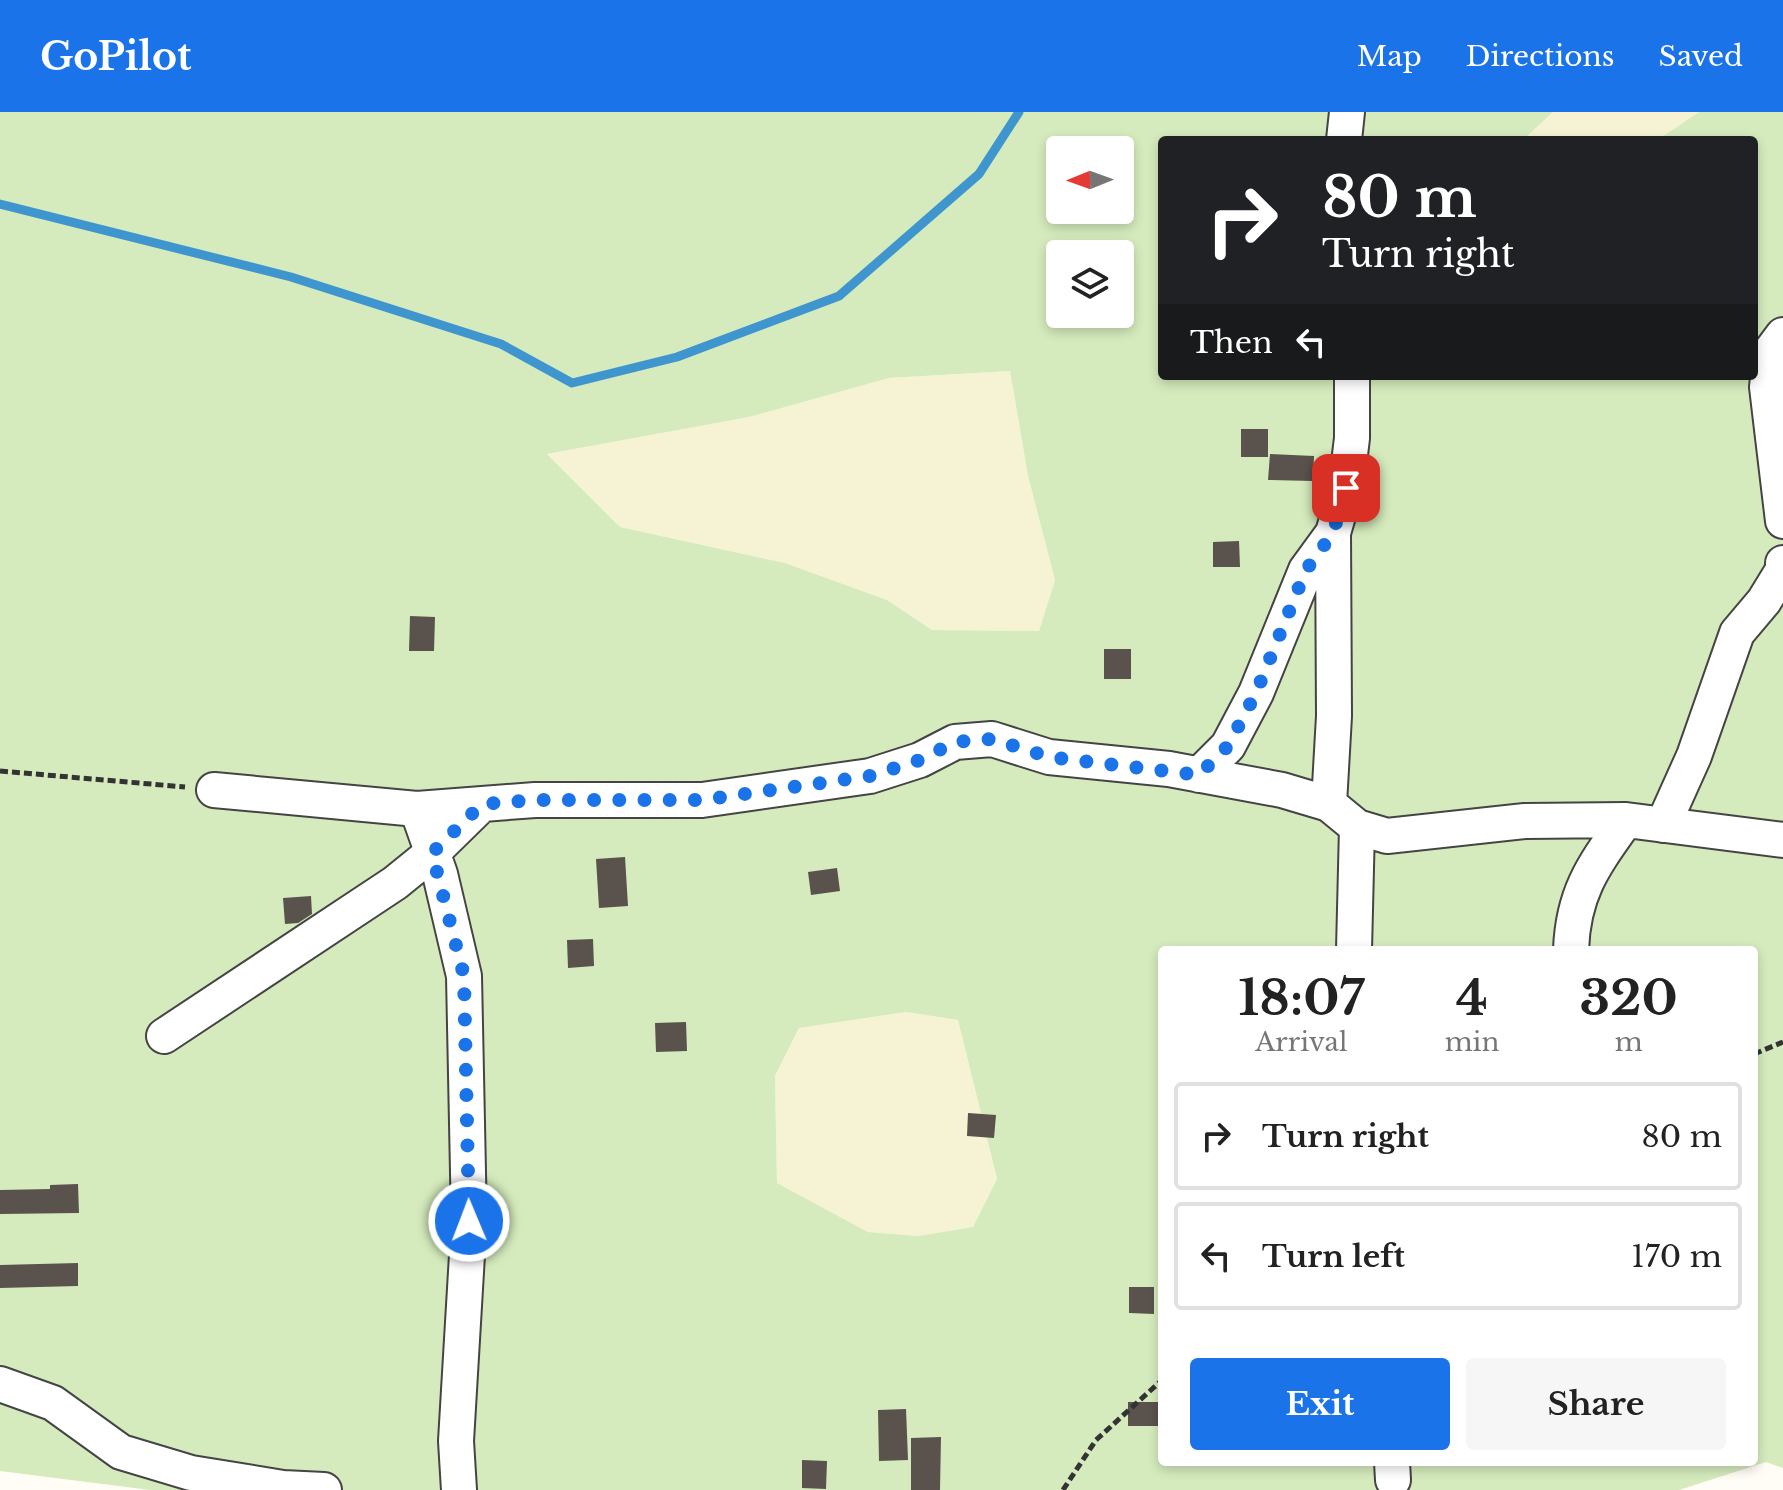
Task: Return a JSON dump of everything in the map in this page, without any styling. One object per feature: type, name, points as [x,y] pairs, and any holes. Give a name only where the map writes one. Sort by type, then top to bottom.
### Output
[{"type":"street","points":[[1344,136],[1347,112]]},
{"type":"street","points":[[1783,335],[1771,351],[1767,387],[1783,521]]},
{"type":"street","points":[[1329,804],[1334,716],[1333,533],[1348,475],[1352,380]]},
{"type":"street","points":[[1199,775],[1228,746],[1256,693],[1306,570],[1333,533]]},
{"type":"street","points":[[1663,825],[1694,756],[1737,633],[1764,601],[1783,570],[1783,563]]},
{"type":"street","points":[[214,790],[417,809],[535,800],[702,800],[870,776],[920,760],[955,742],[992,739],[1049,757],[1199,775],[1282,790],[1329,804],[1357,827],[1387,836],[1525,821],[1626,820],[1783,840]]},
{"type":"street","points":[[164,1036],[308,943],[432,853],[482,804]]},
{"type":"street","points":[[417,809],[432,853],[464,976],[469,1221],[456,1441],[459,1490]]},
{"type":"street","points":[[1571,946],[1572,929],[1587,875],[1626,820]]},
{"type":"street","points":[[1354,946],[1357,827]]},
{"type":"street","points":[[0,1384],[53,1403],[121,1452],[191,1473],[283,1488],[324,1490]]},
{"type":"path","points":[[0,771],[214,790]]},
{"type":"path","points":[[1758,1052],[1783,1042]]},
{"type":"path","points":[[1063,1490],[1096,1440],[1158,1384]]},
{"type":"shaded area","points":[[1553,112],[1699,112],[1663,136],[1527,136]]},
{"type":"shaded area","points":[[1010,371],[1028,476],[1055,580],[1039,631],[932,630],[887,600],[785,563],[620,527],[547,454],[749,417],[889,378]]},
{"type":"shaded area","points":[[906,1012],[958,1020],[997,1180],[973,1227],[918,1236],[868,1232],[777,1183],[775,1076],[799,1028]]},
{"type":"green space","points":[[0,112],[1553,112],[1527,136],[1158,136],[1158,380],[1758,380],[1758,136],[1663,136],[1699,112],[1783,112],[1783,1468],[1766,1462],[1758,1465],[1758,946],[1158,946],[1158,1466],[1754,1466],[1679,1490],[150,1490],[0,1471]],"holes":[[[1010,371],[1028,476],[1055,580],[1039,631],[932,630],[887,600],[785,563],[620,527],[547,454],[749,417],[889,378]],[[906,1012],[958,1020],[997,1179],[973,1227],[918,1236],[868,1232],[777,1183],[775,1076],[799,1028]]]},
{"type":"building","points":[[1241,429],[1268,429],[1268,457],[1241,457]]},
{"type":"building","points":[[1270,454],[1314,456],[1313,481],[1268,480]]},
{"type":"building","points":[[1239,541],[1240,567],[1213,567],[1213,542]]},
{"type":"building","points":[[410,616],[435,617],[434,651],[409,651]]},
{"type":"building","points":[[1104,649],[1131,649],[1131,679],[1104,679]]},
{"type":"building","points":[[625,857],[628,906],[599,908],[596,859]]},
{"type":"building","points":[[837,868],[840,891],[811,895],[808,872]]},
{"type":"building","points":[[311,896],[312,914],[298,923],[285,924],[283,898]]},
{"type":"building","points":[[593,939],[594,966],[568,968],[567,940]]},
{"type":"building","points":[[686,1022],[687,1051],[656,1052],[655,1023]]},
{"type":"building","points":[[968,1113],[996,1115],[994,1138],[967,1136]]},
{"type":"building","points":[[78,1184],[79,1213],[0,1214],[0,1190],[50,1189],[50,1185]]},
{"type":"building","points":[[78,1263],[78,1286],[0,1288],[0,1265]]},
{"type":"building","points":[[1129,1287],[1154,1287],[1154,1314],[1129,1313]]},
{"type":"building","points":[[1128,1402],[1158,1402],[1158,1426],[1128,1426]]},
{"type":"building","points":[[906,1409],[908,1460],[879,1461],[878,1410]]},
{"type":"building","points":[[941,1437],[940,1490],[911,1490],[911,1438]]},
{"type":"building","points":[[802,1460],[827,1461],[826,1489],[802,1488]]},
{"type":"waterway","points":[[0,204],[291,277],[501,344],[572,383],[677,357],[839,296],[979,174],[1019,112]]},
{"type":"route","points":[[469,1221],[464,976],[440,874],[432,853],[482,804],[535,800],[702,800],[870,776],[920,760],[955,742],[992,739],[1049,757],[1199,775],[1228,746],[1256,693],[1306,570],[1333,533],[1346,488]]}]
